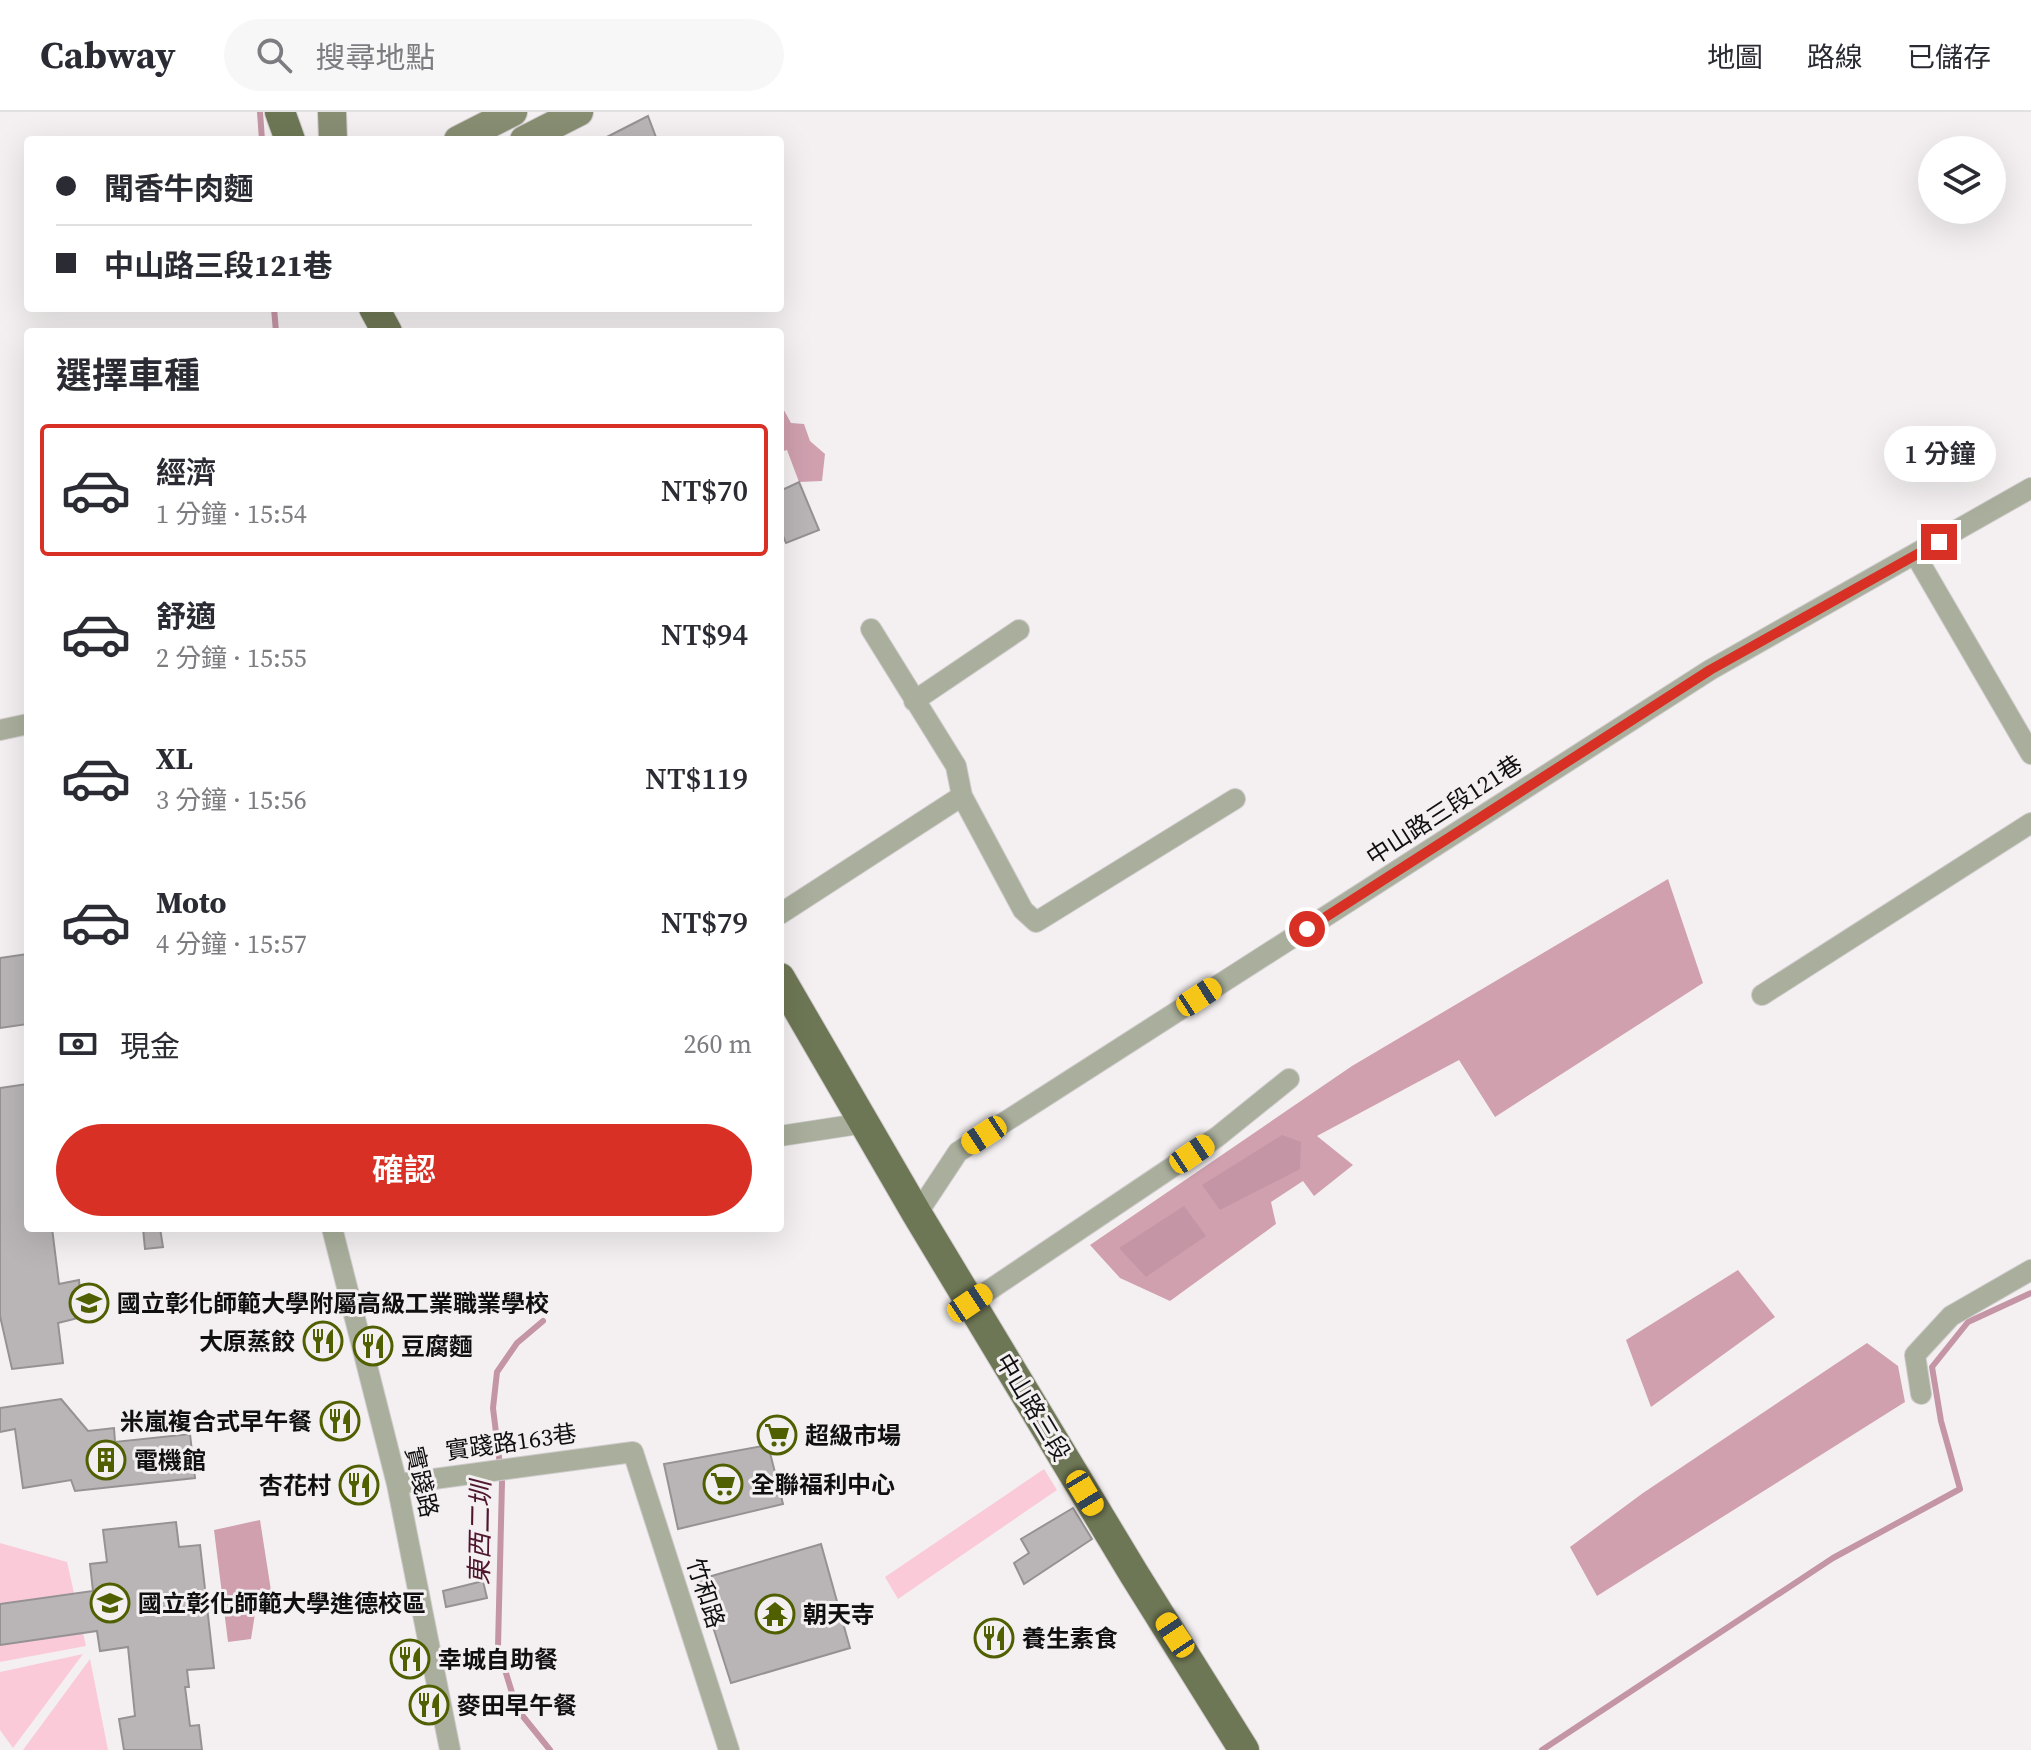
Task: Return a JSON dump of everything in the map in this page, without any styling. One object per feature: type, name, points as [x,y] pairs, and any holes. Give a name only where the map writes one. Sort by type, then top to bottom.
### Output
[{"type":"main road","points":[[280,112],[289,136]]},
{"type":"main road","name":"中山路三段","points":[[784,985],[970,1303],[1244,1750]]},
{"type":"street","points":[[332,112],[333,136]]},
{"type":"street","points":[[466,136],[513,112]]},
{"type":"street","points":[[532,136],[579,112]]},
{"type":"street","name":"中山路三段121巷","points":[[917,1214],[958,1152],[1710,670],[1916,556],[2031,488]]},
{"type":"street","points":[[1916,556],[2031,754]]},
{"type":"street","points":[[871,629],[956,766],[962,796],[1023,910],[1036,922],[1235,799]]},
{"type":"street","points":[[914,701],[1019,630]]},
{"type":"street","points":[[0,730],[24,725]]},
{"type":"street","points":[[784,911],[962,796]]},
{"type":"street","points":[[1762,995],[2031,823]]},
{"type":"street","points":[[970,1303],[1217,1137],[1289,1079]]},
{"type":"street","points":[[784,1135],[865,1123]]},
{"type":"street","name":"實踐路","points":[[333,1232],[397,1484],[450,1750]]},
{"type":"street","points":[[1921,1394],[1915,1355],[1951,1316],[2031,1270]]},
{"type":"street","name":"實踐路163巷","points":[[397,1484],[633,1452]]},
{"type":"street","name":"竹和路","points":[[633,1452],[729,1750]]},
{"type":"shaded area","points":[[784,410],[791,423],[804,424],[810,441],[825,454],[822,481],[799,482],[787,450],[784,451]]},
{"type":"shaded area","points":[[1668,879],[1703,983],[1495,1117],[1459,1060],[1317,1136],[1353,1165],[1314,1196],[1303,1181],[1271,1202],[1276,1224],[1170,1301],[1120,1278],[1090,1245],[1352,1066]]},
{"type":"shaded area","points":[[1282,1135],[1301,1142],[1300,1169],[1220,1210],[1202,1185]]},
{"type":"shaded area","points":[[1184,1206],[1206,1236],[1146,1277],[1119,1248]]},
{"type":"shaded area","points":[[1738,1270],[1775,1317],[1651,1407],[1626,1340]]},
{"type":"shaded area","points":[[1867,1343],[1898,1366],[1905,1402],[1597,1596],[1570,1547],[1643,1493]]},
{"type":"shaded area","points":[[1044,1469],[1057,1490],[898,1599],[885,1577]]},
{"type":"shaded area","points":[[260,1520],[272,1597],[257,1601],[251,1639],[228,1642],[214,1530]]},
{"type":"shaded area","points":[[0,1543],[67,1562],[86,1646],[0,1662],[0,1645],[71,1635],[0,1604]]},
{"type":"shaded area","points":[[83,1654],[13,1748],[0,1730],[0,1672]]},
{"type":"shaded area","points":[[90,1659],[108,1750],[23,1750]]},
{"type":"building","points":[[648,116],[656,136],[609,136]]},
{"type":"building","points":[[799,482],[819,530],[786,543],[784,538],[784,489]]},
{"type":"building","points":[[24,955],[24,1025],[0,1028],[0,958]]},
{"type":"building","points":[[24,1085],[24,1232],[52,1232],[59,1284],[79,1280],[82,1317],[58,1323],[63,1363],[12,1369],[0,1316],[0,1088]]},
{"type":"building","points":[[143,1232],[161,1232],[163,1247],[145,1249]]},
{"type":"building","name":"電機館","points":[[61,1399],[88,1431],[114,1428],[115,1442],[190,1434],[195,1478],[75,1491],[71,1480],[23,1488],[15,1429],[0,1432],[0,1408]]},
{"type":"building","name":"全聯福利中心","points":[[768,1445],[783,1504],[678,1529],[664,1464]]},
{"type":"building","points":[[1073,1508],[1092,1539],[1024,1584],[1014,1563],[1029,1553],[1021,1539]]},
{"type":"building","points":[[176,1522],[179,1547],[200,1545],[214,1668],[187,1670],[189,1687],[185,1687],[190,1726],[199,1725],[202,1750],[124,1750],[119,1719],[135,1716],[128,1647],[100,1651],[97,1631],[0,1645],[0,1604],[93,1591],[90,1564],[107,1562],[103,1530]]},
{"type":"building","name":"朝天寺","points":[[821,1544],[850,1648],[731,1683],[698,1580]]},
{"type":"building","points":[[483,1581],[487,1598],[446,1607],[443,1591]]},
{"type":"waterway","name":"東西二圳","points":[[260,112],[262,136]]},
{"type":"waterway","name":"東西二圳","points":[[274,312],[276,328]]},
{"type":"waterway","points":[[1542,1750],[1833,1558],[1960,1489],[1941,1421],[1932,1367],[1968,1322],[2031,1293]]},
{"type":"waterway","name":"東西二圳","points":[[543,1321],[517,1343],[497,1372],[493,1408],[502,1482],[498,1647],[517,1709],[550,1750]]},
{"type":"place","name":"國立彰化師範大學附屬高級工業職業學校","points":[[89,1303]]},
{"type":"place","name":"大原蒸餃","points":[[323,1341]]},
{"type":"place","name":"豆腐麵","points":[[373,1346]]},
{"type":"place","name":"米嵐複合式早午餐","points":[[340,1421]]},
{"type":"place","name":"超級市場","points":[[777,1435]]},
{"type":"place","name":"電機館","points":[[106,1460]]},
{"type":"place","name":"全聯福利中心","points":[[723,1484]]},
{"type":"place","name":"杏花村","points":[[359,1485]]},
{"type":"place","name":"國立彰化師範大學進德校區","points":[[110,1603]]},
{"type":"place","name":"朝天寺","points":[[775,1614]]},
{"type":"place","name":"養生素食","points":[[994,1638]]},
{"type":"place","name":"幸城自助餐","points":[[410,1659]]},
{"type":"place","name":"麥田早午餐","points":[[429,1705]]},
{"type":"route","points":[[1307,929],[1710,670],[1939,542]]}]
